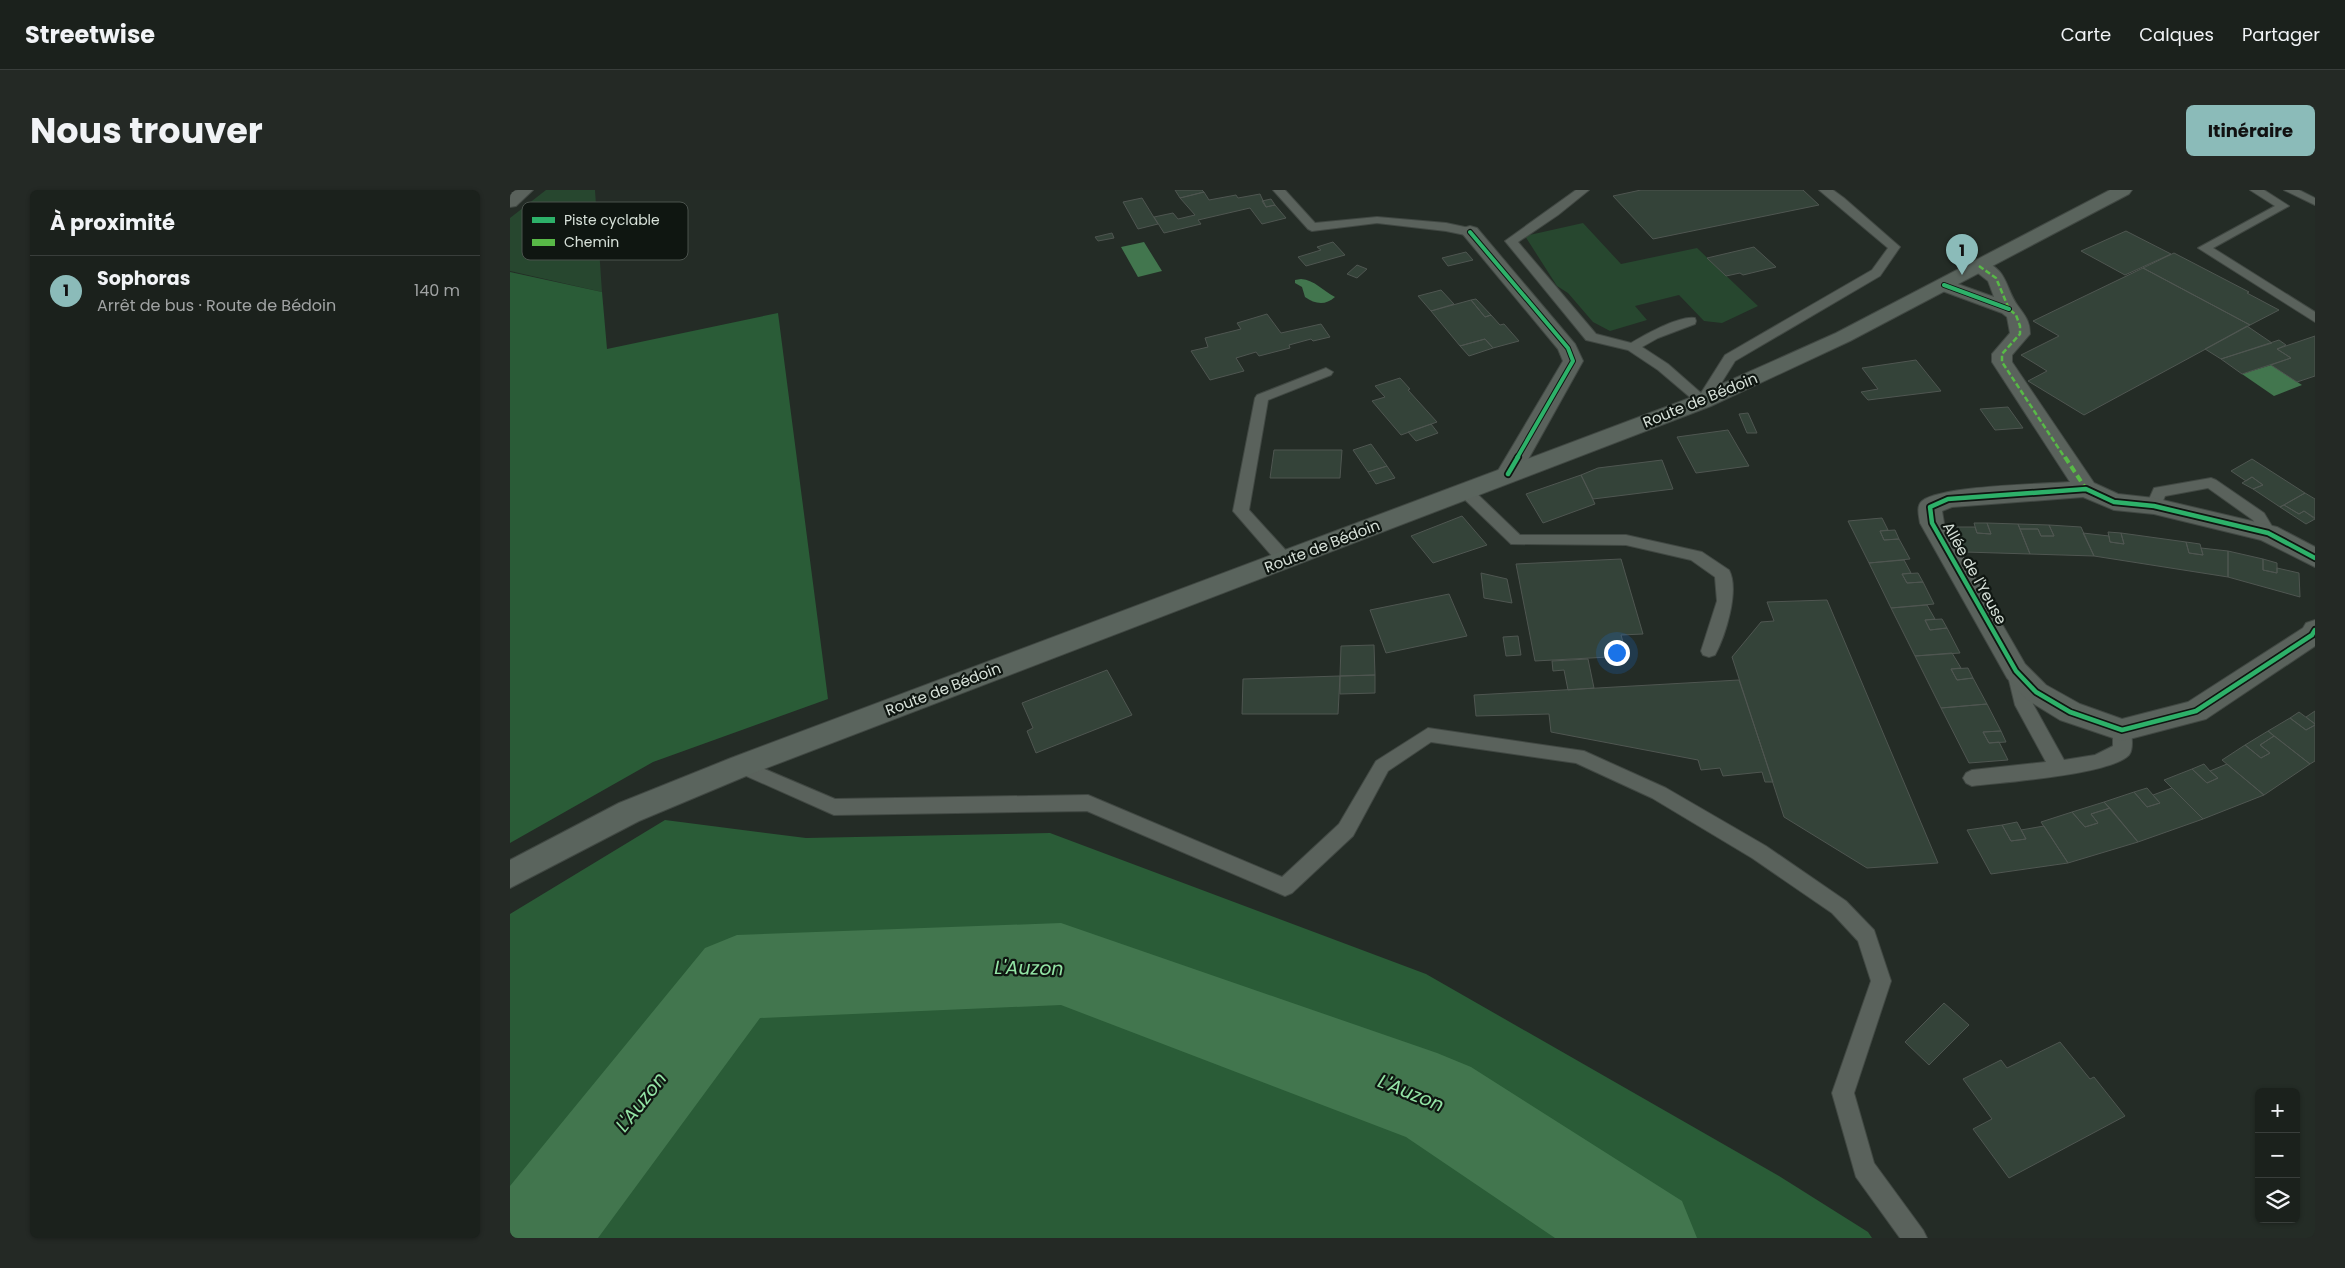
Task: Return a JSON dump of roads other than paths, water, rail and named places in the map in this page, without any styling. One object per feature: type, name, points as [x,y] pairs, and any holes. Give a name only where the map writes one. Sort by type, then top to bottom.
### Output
[{"type":"main road","name":"Route de Bédoin","points":[[510,875],[629,812],[741,766],[1702,401],[1843,337],[2122,190]]},
{"type":"street","points":[[510,202],[524,190]]},
{"type":"street","points":[[1470,232],[1568,348],[1572,361],[1508,474]]},
{"type":"street","points":[[1979,266],[1996,278],[2009,309],[2018,321],[2020,334],[2002,354],[2002,362],[2086,489]]},
{"type":"street","points":[[1944,285],[2009,309]]},
{"type":"street","name":"Allée de l'Yeuse","points":[[2122,730],[2070,712],[2036,692],[2016,671],[1932,523],[1930,507],[1948,499],[2086,489],[2114,502],[2154,506],[2268,533],[2315,558]]},
{"type":"street","points":[[2122,730],[2196,711],[2312,635],[2315,630]]},
{"type":"lane","points":[[1279,190],[1312,227],[1377,220],[1446,227],[1470,232]]},
{"type":"lane","points":[[1583,190],[1510,241],[1591,337],[1632,347],[1663,367],[1702,401],[1730,358],[1876,273],[1894,247],[1840,200],[1825,190]]},
{"type":"lane","points":[[2256,190],[2283,206],[2204,248],[2315,318]]},
{"type":"lane","points":[[2290,190],[2315,202]]},
{"type":"lane","points":[[1632,347],[1653,335],[1690,321]]},
{"type":"lane","points":[[1285,560],[1241,511],[1262,398],[1326,372]]},
{"type":"lane","points":[[2154,506],[2159,492],[2211,483],[2259,517],[2268,533]]},
{"type":"lane","points":[[1464,491],[1516,540],[1626,540],[1696,556],[1724,574],[1725,601],[1709,651]]},
{"type":"lane","points":[[2016,671],[2024,705],[2059,768]]},
{"type":"lane","points":[[1972,778],[2098,762],[2122,750],[2122,730]]},
{"type":"lane","points":[[741,766],[834,807],[1088,803],[1285,887],[1346,830],[1382,766],[1428,735],[1578,756],[1659,793],[1759,852],[1839,907],[1867,936],[1881,980],[1843,1093],[1864,1169],[1914,1238]]},
{"type":"waterway","name":"L'Auzon","points":[[536,1238],[541,1229],[737,977],[1061,964],[1437,1101],[1645,1238]]},
{"type":"place","name":"Sophoras","points":[[1962,275]]}]
